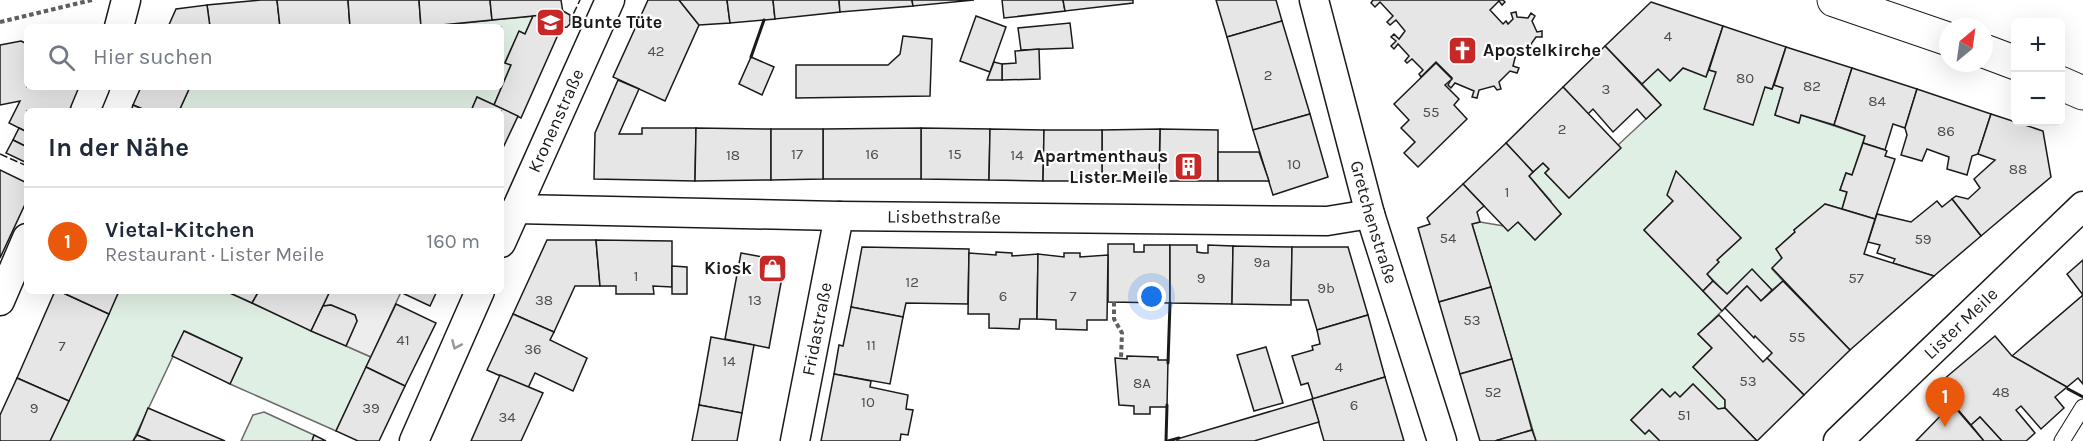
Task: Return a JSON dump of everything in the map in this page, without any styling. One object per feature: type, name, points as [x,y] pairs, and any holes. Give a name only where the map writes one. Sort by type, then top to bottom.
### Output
[{"type":"street","points":[[120,24],[126,0]]},
{"type":"street","name":"Kronenstraße","points":[[504,236],[610,0]]},
{"type":"street","name":"Gretchenstraße","points":[[1314,0],[1370,214],[1442,441]]},
{"type":"street","points":[[1834,0],[1939,36]]},
{"type":"street","points":[[1993,54],[2011,61]]},
{"type":"street","points":[[2065,85],[2083,93]]},
{"type":"street","points":[[86,108],[94,90]]},
{"type":"street","name":"Lister Meile","points":[[1838,441],[2083,206]]},
{"type":"street","name":"Lisbethstraße","points":[[516,209],[839,216],[1327,221],[1370,214]]},
{"type":"street","name":"Fridastraße","points":[[795,441],[839,216]]},
{"type":"street","points":[[0,301],[24,245]]},
{"type":"street","points":[[414,441],[479,294]]},
{"type":"lane","points":[[2062,441],[2083,407]]},
{"type":"path","points":[[0,22],[92,0]]},
{"type":"path","points":[[1114,302],[1114,319],[1122,333],[1121,358]]},
{"type":"green space","points":[[533,16],[525,34],[519,32],[505,62],[511,65],[504,81],[504,24],[455,24]]},
{"type":"green space","points":[[1683,68],[1706,76],[1709,70],[1772,89],[1774,85],[1783,88],[1775,115],[1798,123],[1801,115],[1865,136],[1852,175],[1846,173],[1840,190],[1847,192],[1842,209],[1825,204],[1794,230],[1795,232],[1776,249],[1782,258],[1772,269],[1783,281],[1772,290],[1752,270],[1727,294],[1707,274],[1717,260],[1741,238],[1676,172],[1673,201],[1644,230],[1722,311],[1698,334],[1712,348],[1693,367],[1725,400],[1725,408],[1718,409],[1693,384],[1680,397],[1670,397],[1662,389],[1631,420],[1645,434],[1649,430],[1660,441],[1536,441],[1472,224],[1480,222],[1504,226],[1518,222],[1535,240],[1561,214],[1529,176],[1543,163],[1549,169],[1545,173],[1569,198],[1620,148],[1618,145],[1661,105],[1642,84],[1658,69],[1670,81]]},
{"type":"green space","points":[[189,90],[500,90],[494,105],[477,97],[472,108],[180,108]]},
{"type":"green space","points":[[118,294],[232,294],[371,357],[336,431],[230,384],[242,358],[185,331],[133,441],[50,441]]},
{"type":"green space","points":[[264,412],[314,435],[312,441],[241,441],[253,415]]},
{"type":"shaded area","points":[[329,294],[400,294],[371,357],[346,346],[357,321],[355,315],[331,305],[323,306]]},
{"type":"building","points":[[277,0],[280,24],[210,24],[207,5]]},
{"type":"building","points":[[277,0],[348,0],[350,24],[280,24]]},
{"type":"building","points":[[348,0],[419,0],[421,24],[350,24]]},
{"type":"building","points":[[419,0],[490,0],[492,20],[421,24]]},
{"type":"building","points":[[490,0],[561,0],[563,13],[492,20]]},
{"type":"building","points":[[648,0],[679,0],[699,25],[665,101],[613,77]]},
{"type":"building","points":[[679,0],[727,0],[730,23],[699,25]]},
{"type":"building","points":[[727,0],[773,0],[775,19],[730,23]]},
{"type":"building","points":[[773,0],[839,0],[840,12],[775,19]]},
{"type":"building","points":[[839,0],[912,0],[913,6],[840,12]]},
{"type":"building","points":[[912,0],[974,0],[913,6]]},
{"type":"building","points":[[1002,0],[1063,0],[1065,11],[1004,18]]},
{"type":"building","points":[[1063,0],[1133,0],[1133,3],[1065,11]]},
{"type":"building","points":[[1216,0],[1276,0],[1282,21],[1227,37]]},
{"type":"building","name":"Apostelkirche","points":[[1373,0],[1503,0],[1505,2],[1502,5],[1499,1],[1490,10],[1503,24],[1506,21],[1508,24],[1513,19],[1511,13],[1516,12],[1517,17],[1528,18],[1531,13],[1535,16],[1532,21],[1537,32],[1542,31],[1542,37],[1536,37],[1531,44],[1534,49],[1530,52],[1526,47],[1521,47],[1521,51],[1517,50],[1513,66],[1519,68],[1517,73],[1510,71],[1499,82],[1501,89],[1497,90],[1494,86],[1479,90],[1477,98],[1472,97],[1474,91],[1455,83],[1451,88],[1448,85],[1452,78],[1436,62],[1421,77],[1419,74],[1423,70],[1412,59],[1407,63],[1405,61],[1409,56],[1398,44],[1394,49],[1391,46],[1396,41],[1391,37],[1394,34],[1399,39],[1405,31],[1396,20],[1390,25],[1387,22],[1393,16],[1380,2],[1375,7],[1371,3]]},
{"type":"building","points":[[1651,2],[1723,26],[1706,77],[1683,68],[1670,81],[1658,69],[1642,84],[1605,46]]},
{"type":"building","points":[[207,5],[210,24],[169,24],[176,9]]},
{"type":"building","points":[[563,11],[570,15],[570,24],[561,28],[521,118],[494,105],[500,90],[504,90],[504,81],[511,65],[505,63],[519,31],[525,34],[533,16],[563,13]]},
{"type":"building","points":[[976,16],[1006,27],[990,72],[960,61]]},
{"type":"building","points":[[1282,21],[1310,114],[1253,130],[1227,37]]},
{"type":"building","points":[[1070,23],[1073,48],[1021,50],[1018,28]]},
{"type":"building","points":[[1723,26],[1786,47],[1772,89],[1765,87],[1753,125],[1704,109],[1716,72],[1709,70]]},
{"type":"building","points":[[903,36],[932,39],[930,96],[796,98],[796,65],[888,65],[900,54]]},
{"type":"building","points":[[21,41],[24,42],[24,90],[80,90],[70,108],[24,108],[24,130],[9,123],[20,101],[0,105],[0,45]]},
{"type":"building","points":[[1605,46],[1661,105],[1646,119],[1637,109],[1613,132],[1593,109],[1588,114],[1563,87]]},
{"type":"building","points":[[1786,47],[1852,68],[1834,125],[1801,115],[1799,123],[1775,115],[1783,88],[1774,85]]},
{"type":"building","points":[[1039,49],[1040,79],[1002,80],[1002,64],[1016,63],[1015,51]]},
{"type":"building","points":[[751,57],[774,67],[762,95],[739,84]]},
{"type":"building","points":[[994,62],[1002,64],[1002,80],[987,80]]},
{"type":"building","points":[[1436,63],[1452,79],[1445,85],[1459,99],[1454,105],[1467,119],[1418,167],[1404,153],[1415,142],[1401,128],[1409,120],[1394,104]]},
{"type":"building","points":[[1852,68],[1917,89],[1905,128],[1893,124],[1885,150],[1863,143],[1865,136],[1834,125]]},
{"type":"building","points":[[618,80],[639,89],[619,134],[642,134],[642,128],[696,128],[695,181],[594,179],[595,133]]},
{"type":"building","points":[[1563,87],[1621,148],[1569,198],[1545,173],[1549,169],[1543,163],[1533,172],[1506,143]]},
{"type":"building","points":[[1917,89],[1991,114],[1978,154],[1972,156],[1967,175],[1947,169],[1949,157],[1927,149],[1922,161],[1901,155],[1907,135],[1905,128]]},
{"type":"building","points":[[140,90],[189,90],[180,108],[140,108],[133,105]]},
{"type":"building","points":[[477,97],[501,108],[472,108]]},
{"type":"building","points":[[504,110],[518,116],[504,146]]},
{"type":"building","points":[[1310,114],[1328,177],[1273,195],[1253,130]]},
{"type":"building","points":[[1991,114],[2011,121],[2011,126],[2028,126],[2043,131],[2051,177],[1981,236],[1952,199],[1956,196],[1968,199],[1980,188],[1974,179],[1995,160],[1978,154]]},
{"type":"building","points":[[19,128],[24,130],[24,146],[13,140]]},
{"type":"building","points":[[696,128],[771,129],[771,180],[695,181]]},
{"type":"building","points":[[921,128],[990,129],[989,180],[921,179]]},
{"type":"building","points":[[921,128],[921,179],[823,179],[823,129]]},
{"type":"building","points":[[771,129],[823,129],[823,179],[771,180]]},
{"type":"building","points":[[990,129],[1044,130],[1043,181],[989,180]]},
{"type":"building","name":"Apartmenthaus Lister Meile","points":[[1160,129],[1218,130],[1218,181],[1159,181]]},
{"type":"building","points":[[1160,129],[1159,181],[1102,181],[1102,130]]},
{"type":"building","points":[[1044,130],[1102,130],[1102,181],[1043,181]]},
{"type":"building","points":[[13,140],[24,146],[24,162],[6,153]]},
{"type":"building","points":[[1506,143],[1533,172],[1529,176],[1561,214],[1535,240],[1518,222],[1508,231],[1463,184]]},
{"type":"building","points":[[1863,143],[1887,151],[1885,156],[1895,159],[1875,219],[1842,209],[1847,192],[1840,190],[1846,173],[1852,175]]},
{"type":"building","points":[[1218,152],[1259,152],[1269,181],[1218,181]]},
{"type":"building","points":[[0,170],[24,182],[24,206],[0,258]]},
{"type":"building","points":[[1676,171],[1741,238],[1717,260],[1719,262],[1707,274],[1713,281],[1703,291],[1644,230],[1673,201],[1667,195]]},
{"type":"building","points":[[1463,184],[1484,206],[1477,212],[1480,222],[1472,224],[1491,287],[1439,302],[1418,228],[1430,224],[1427,218]]},
{"type":"building","points":[[1952,199],[1981,236],[1934,276],[1893,263],[1895,259],[1877,253],[1880,245],[1868,242],[1877,214],[1911,222],[1937,201],[1942,207]]},
{"type":"building","points":[[1825,204],[1875,219],[1864,254],[1934,276],[1850,350],[1772,268],[1782,258],[1776,249],[1795,232],[1794,230]]},
{"type":"building","points":[[547,240],[596,240],[600,286],[575,286],[554,332],[513,314]]},
{"type":"building","points":[[596,240],[672,241],[672,287],[653,286],[654,294],[616,294],[616,286],[600,286]]},
{"type":"building","points":[[1108,244],[1134,244],[1134,252],[1144,252],[1144,245],[1170,245],[1170,303],[1108,302]]},
{"type":"building","points":[[1170,245],[1197,245],[1197,252],[1203,253],[1208,253],[1208,245],[1233,246],[1232,304],[1170,303]]},
{"type":"building","points":[[1233,246],[1292,247],[1291,305],[1232,304]]},
{"type":"building","points":[[862,247],[969,249],[968,304],[906,303],[903,317],[851,307]]},
{"type":"building","points":[[1292,247],[1348,247],[1368,315],[1317,330],[1308,300],[1291,300]]},
{"type":"building","points":[[996,252],[1012,253],[1012,256],[1038,254],[1037,319],[1020,319],[1019,329],[989,328],[989,314],[968,314],[969,253],[996,255]]},
{"type":"building","points":[[741,253],[785,261],[769,348],[725,339]]},
{"type":"building","points":[[1064,253],[1080,253],[1080,257],[1108,255],[1107,320],[1087,320],[1087,330],[1056,329],[1056,320],[1037,319],[1038,254],[1064,257]]},
{"type":"building","points":[[2083,260],[2083,295],[2067,274]]},
{"type":"building","points":[[672,266],[687,267],[687,294],[672,294]]},
{"type":"building","points":[[1752,269],[1772,290],[1761,301],[1747,286],[1722,311],[1703,291],[1713,281],[1727,294]]},
{"type":"building","points":[[1783,281],[1850,350],[1804,395],[1767,358],[1772,353],[1725,308],[1747,286],[1761,301]]},
{"type":"building","points":[[1491,287],[1512,359],[1460,374],[1439,302]]},
{"type":"building","points":[[54,294],[66,294],[109,314],[69,401],[17,378]]},
{"type":"building","points":[[66,294],[118,294],[109,314]]},
{"type":"building","points":[[232,294],[257,294],[252,303]]},
{"type":"building","points":[[257,294],[329,294],[311,331],[252,303]]},
{"type":"building","points":[[404,294],[436,294],[430,306]]},
{"type":"building","points":[[2083,295],[2083,384],[2078,378],[2067,387],[2012,356]]},
{"type":"building","points":[[396,304],[436,323],[405,386],[366,367]]},
{"type":"building","points":[[331,305],[355,315],[357,321],[346,346],[311,331],[323,306]]},
{"type":"building","points":[[851,307],[903,317],[890,384],[834,374],[839,345],[843,346]]},
{"type":"building","points":[[513,314],[554,332],[550,340],[587,358],[573,391],[535,373],[528,388],[487,370]]},
{"type":"building","points":[[1368,315],[1385,377],[1313,399],[1308,383],[1301,385],[1292,356],[1313,350],[1312,346],[1320,344],[1317,330]]},
{"type":"building","points":[[1719,315],[1763,362],[1767,358],[1804,395],[1757,441],[1725,408],[1725,400],[1693,367],[1712,348],[1698,334]]},
{"type":"building","points":[[184,331],[242,358],[230,384],[172,356]]},
{"type":"building","points":[[1995,336],[2012,356],[2067,387],[2055,397],[2064,408],[2041,429],[2021,406],[2016,410],[2035,433],[2026,441],[2002,441],[1980,417],[1971,425],[1937,385]]},
{"type":"building","points":[[711,337],[754,345],[742,413],[699,405]]},
{"type":"building","points":[[1266,347],[1283,403],[1254,411],[1237,355]]},
{"type":"building","points":[[1127,356],[1158,357],[1158,360],[1168,360],[1167,407],[1150,407],[1150,414],[1134,414],[1134,406],[1119,405],[1115,358],[1127,359]]},
{"type":"building","points":[[1512,359],[1532,430],[1495,441],[1480,441],[1460,374]]},
{"type":"building","points":[[366,367],[405,386],[379,441],[358,441],[336,431]]},
{"type":"building","points":[[834,374],[871,381],[870,387],[908,395],[906,409],[913,410],[908,435],[901,434],[900,441],[821,441]]},
{"type":"building","points":[[500,375],[543,393],[521,441],[471,441]]},
{"type":"building","points":[[1385,377],[1404,441],[1324,441],[1312,399]]},
{"type":"building","points":[[17,378],[69,401],[50,441],[0,441],[0,415]]},
{"type":"building","points":[[1693,384],[1718,409],[1725,408],[1757,441],[1660,441],[1649,430],[1645,434],[1631,420],[1662,389],[1670,397],[1675,392],[1680,397]]},
{"type":"building","points":[[1312,399],[1319,422],[1254,441],[1177,441],[1177,439]]},
{"type":"building","points":[[1952,404],[1984,441],[1916,441]]},
{"type":"building","points":[[699,405],[742,413],[737,441],[692,441]]},
{"type":"building","points":[[148,408],[225,441],[151,441],[137,435]]},
{"type":"building","points":[[1980,417],[2002,441],[1984,441],[1971,425]]},
{"type":"building","points":[[1532,430],[1536,441],[1495,441]]},
{"type":"building","points":[[137,435],[151,441],[133,441]]},
{"type":"building","points":[[314,435],[326,441],[312,441]]},
{"type":"fence","points":[[571,18],[570,21],[580,0]]},
{"type":"fence","points":[[0,154],[24,165]]},
{"type":"wall","points":[[751,57],[764,20]]},
{"type":"wall","points":[[1168,363],[1170,303]]},
{"type":"wall","points":[[2068,389],[2083,397]]},
{"type":"wall","points":[[1166,441],[1167,405]]},
{"type":"wall","points":[[1168,441],[1179,438]]},
{"type":"place","name":"Bunte Tüte","points":[[550,22]]},
{"type":"place","name":"Apostelkirche","points":[[1462,50]]},
{"type":"place","name":"Apartmenthaus Lister Meile","points":[[1189,166]]},
{"type":"place","name":"Kiosk","points":[[773,268]]},
{"type":"place","name":"Vietal-Kitchen","points":[[1945,427]]}]
